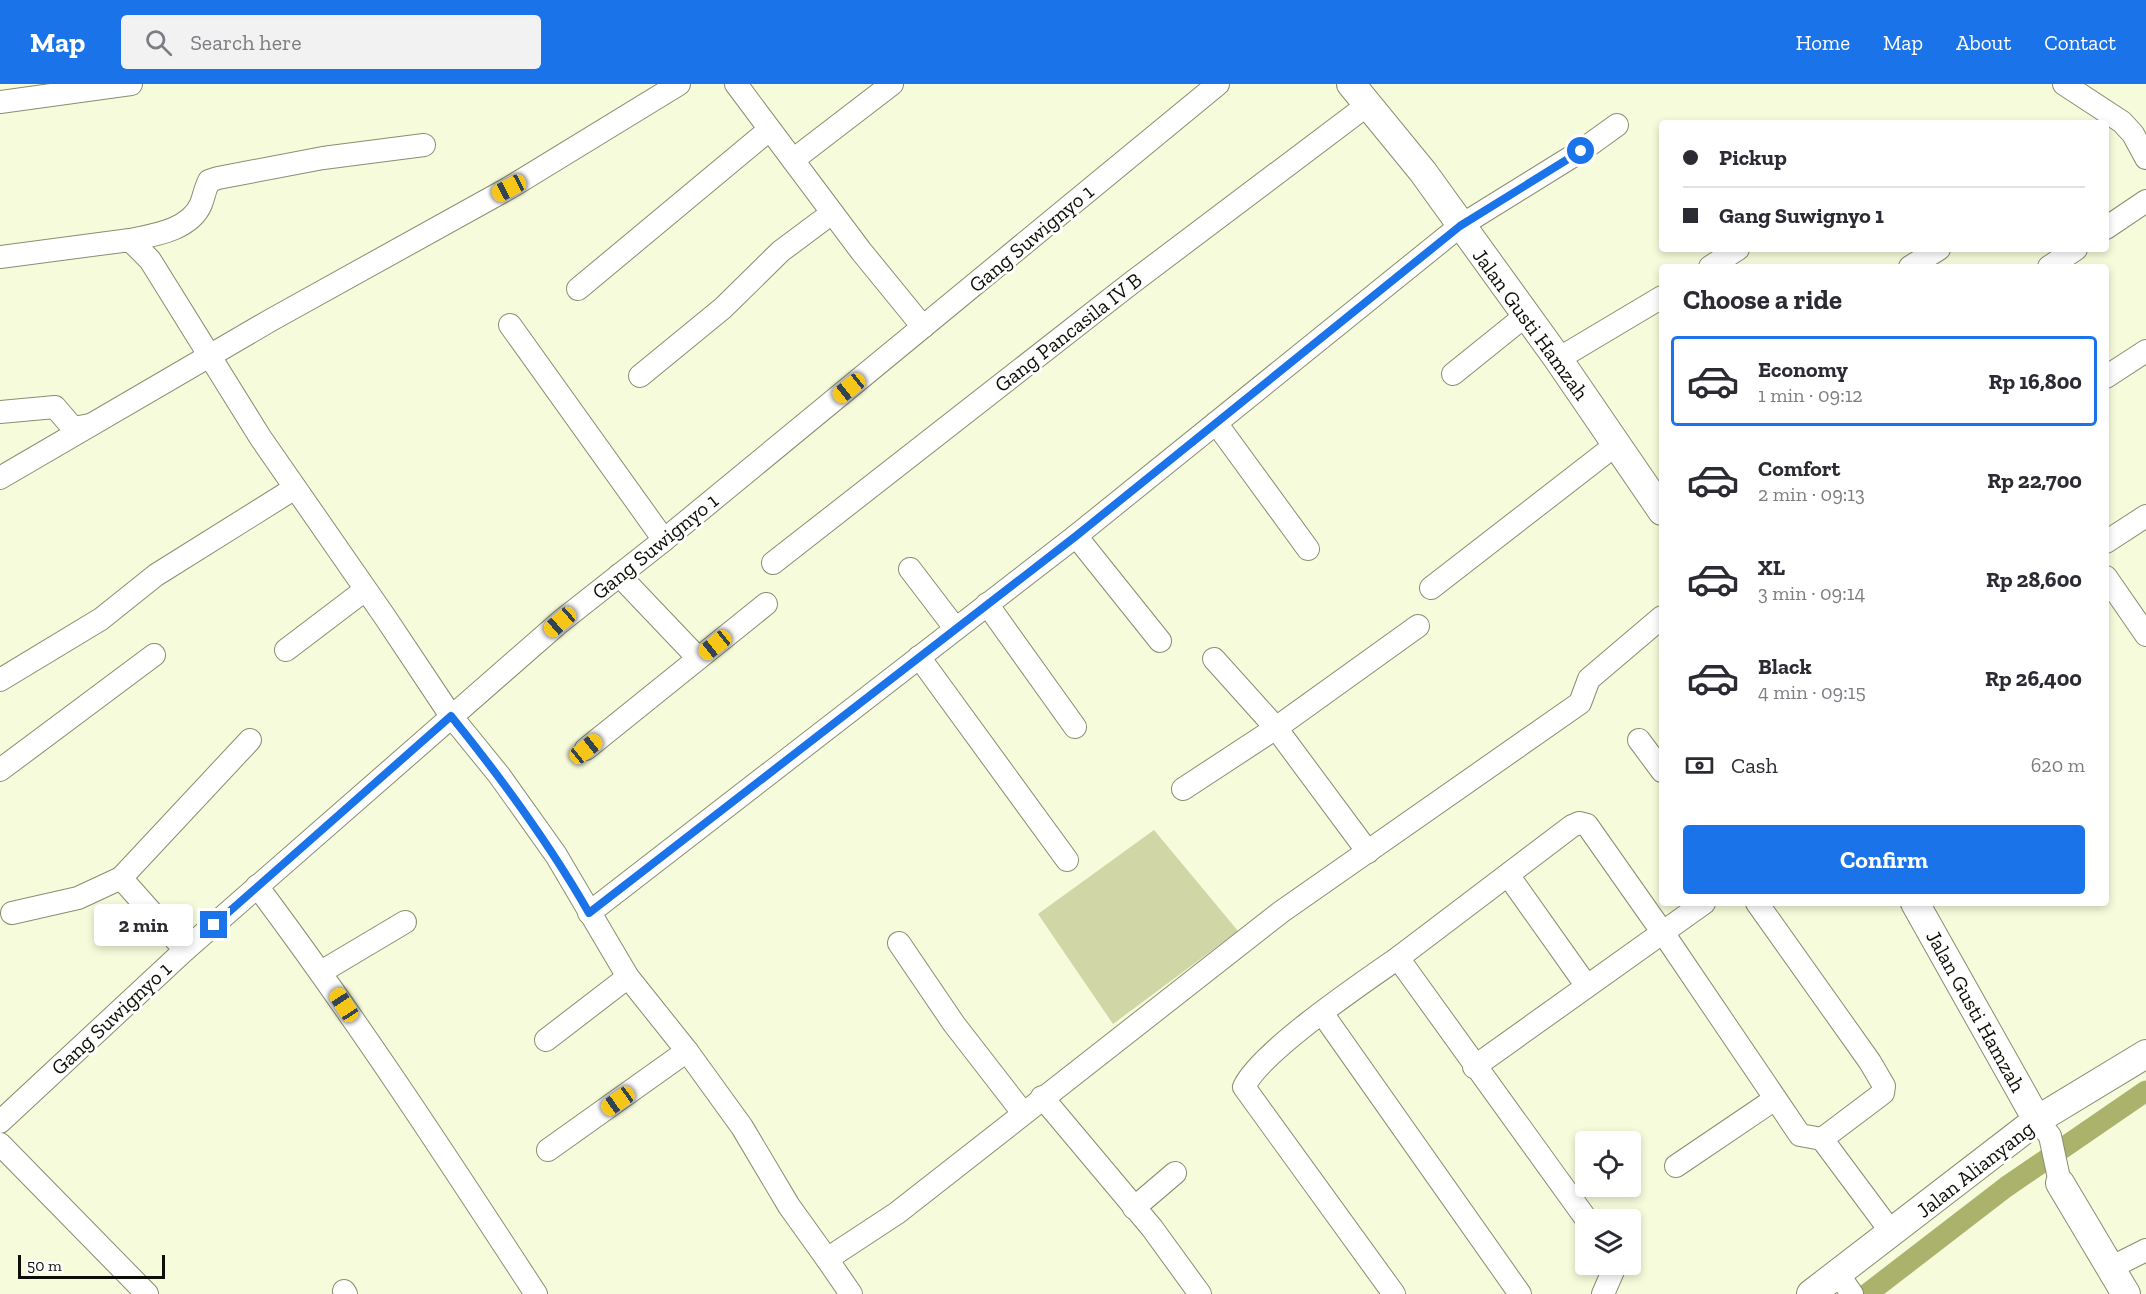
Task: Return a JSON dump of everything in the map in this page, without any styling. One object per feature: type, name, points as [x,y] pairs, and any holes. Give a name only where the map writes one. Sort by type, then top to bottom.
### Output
[{"type":"street","points":[[0,102],[131,84]]},
{"type":"street","points":[[0,478],[445,222],[509,188],[679,84]]},
{"type":"street","points":[[736,84],[832,213],[923,327]]},
{"type":"street","points":[[793,160],[892,84]]},
{"type":"street","name":"Gang Suwignyo 1","points":[[0,1122],[185,950],[451,716],[619,575],[1218,84]]},
{"type":"street","points":[[2064,84],[2140,131],[2146,158]]},
{"type":"street","name":"Jalan Gusti Hamzah","points":[[1356,91],[1423,172],[1618,443],[1659,506]]},
{"type":"street","name":"Gang Pancasila IV B","points":[[772,563],[1130,284],[1356,91]]},
{"type":"street","points":[[589,913],[1076,536],[1460,226],[1581,151],[1617,125]]},
{"type":"street","points":[[578,289],[769,130]]},
{"type":"street","points":[[0,257],[130,240],[172,230],[187,221],[200,206],[209,182],[218,178],[323,158],[424,145]]},
{"type":"street","points":[[2109,226],[2146,201]]},
{"type":"street","points":[[640,376],[723,308],[781,251],[832,213]]},
{"type":"street","points":[[130,240],[150,260],[209,357],[451,716],[499,776],[556,855],[627,977],[687,1051],[742,1127],[789,1206],[851,1294]]},
{"type":"street","points":[[1715,264],[1733,252]]},
{"type":"street","points":[[1915,264],[1934,252]]},
{"type":"street","points":[[1558,358],[1659,299]]},
{"type":"street","points":[[1453,374],[1525,316]]},
{"type":"street","points":[[510,325],[664,540]]},
{"type":"street","points":[[2109,375],[2146,351]]},
{"type":"street","points":[[0,412],[55,407],[72,428],[90,425]]},
{"type":"street","points":[[1216,423],[1308,549]]},
{"type":"street","points":[[1431,588],[1618,443]]},
{"type":"street","points":[[0,680],[101,620],[156,575],[296,488]]},
{"type":"street","points":[[2109,540],[2146,516]]},
{"type":"street","points":[[1076,536],[1160,642]]},
{"type":"street","points":[[910,569],[955,628]]},
{"type":"street","points":[[619,575],[698,658]]},
{"type":"street","points":[[2109,581],[2146,635]]},
{"type":"street","points":[[286,650],[365,590]]},
{"type":"street","points":[[586,749],[766,604]]},
{"type":"street","points":[[987,604],[1075,727]]},
{"type":"street","points":[[827,1259],[897,1213],[1042,1097],[1281,912],[1480,770],[1580,703],[1588,679],[1659,620]]},
{"type":"street","points":[[1183,789],[1276,728],[1418,626]]},
{"type":"street","points":[[0,770],[154,655]]},
{"type":"street","points":[[918,657],[1067,860]]},
{"type":"street","points":[[1214,659],[1276,728],[1368,852]]},
{"type":"street","points":[[12,913],[78,898],[121,878],[250,740]]},
{"type":"street","points":[[1639,740],[1659,767]]},
{"type":"street","points":[[1394,1294],[1244,1087],[1249,1077],[1262,1064],[1322,1013],[1579,823],[1587,825],[1800,1135],[1822,1139],[1892,1233]]},
{"type":"street","points":[[1508,874],[1586,985]]},
{"type":"street","points":[[121,878],[185,950]]},
{"type":"street","points":[[257,886],[321,972],[447,1156],[536,1294]]},
{"type":"street","points":[[1473,1066],[1699,906]]},
{"type":"street","points":[[1758,906],[1870,1062],[1884,1086],[1883,1093],[1822,1139]]},
{"type":"street","name":"Jalan Gusti Hamzah","points":[[1917,906],[2044,1128]]},
{"type":"street","points":[[321,972],[405,922]]},
{"type":"street","points":[[899,943],[954,1024],[1023,1113]]},
{"type":"street","points":[[1398,958],[1473,1066],[1579,1209]]},
{"type":"street","points":[[546,1040],[627,977]]},
{"type":"street","points":[[1322,1013],[1520,1294]]},
{"type":"street","points":[[548,1150],[687,1051]]},
{"type":"street","name":"Jalan Alianyang","points":[[1811,1294],[1845,1284],[1892,1233],[2146,1054]]},
{"type":"street","points":[[1042,1097],[1134,1208],[1200,1294]]},
{"type":"street","points":[[1676,1166],[1775,1099]]},
{"type":"street","points":[[2044,1128],[2060,1183],[2126,1294]]},
{"type":"street","points":[[0,1144],[147,1294]]},
{"type":"street","points":[[1134,1208],[1175,1173]]},
{"type":"street","points":[[2110,1269],[2146,1250]]},
{"type":"street","points":[[1603,1294],[1611,1275]]},
{"type":"green space","points":[[1154,830],[1238,931],[1113,1024],[1038,914]]},
{"type":"waterway","points":[[1867,1294],[2006,1187],[2146,1091]]},
{"type":"route","points":[[214,925],[451,716],[499,776],[556,855],[589,913],[1076,536],[1460,226],[1581,151]]}]
